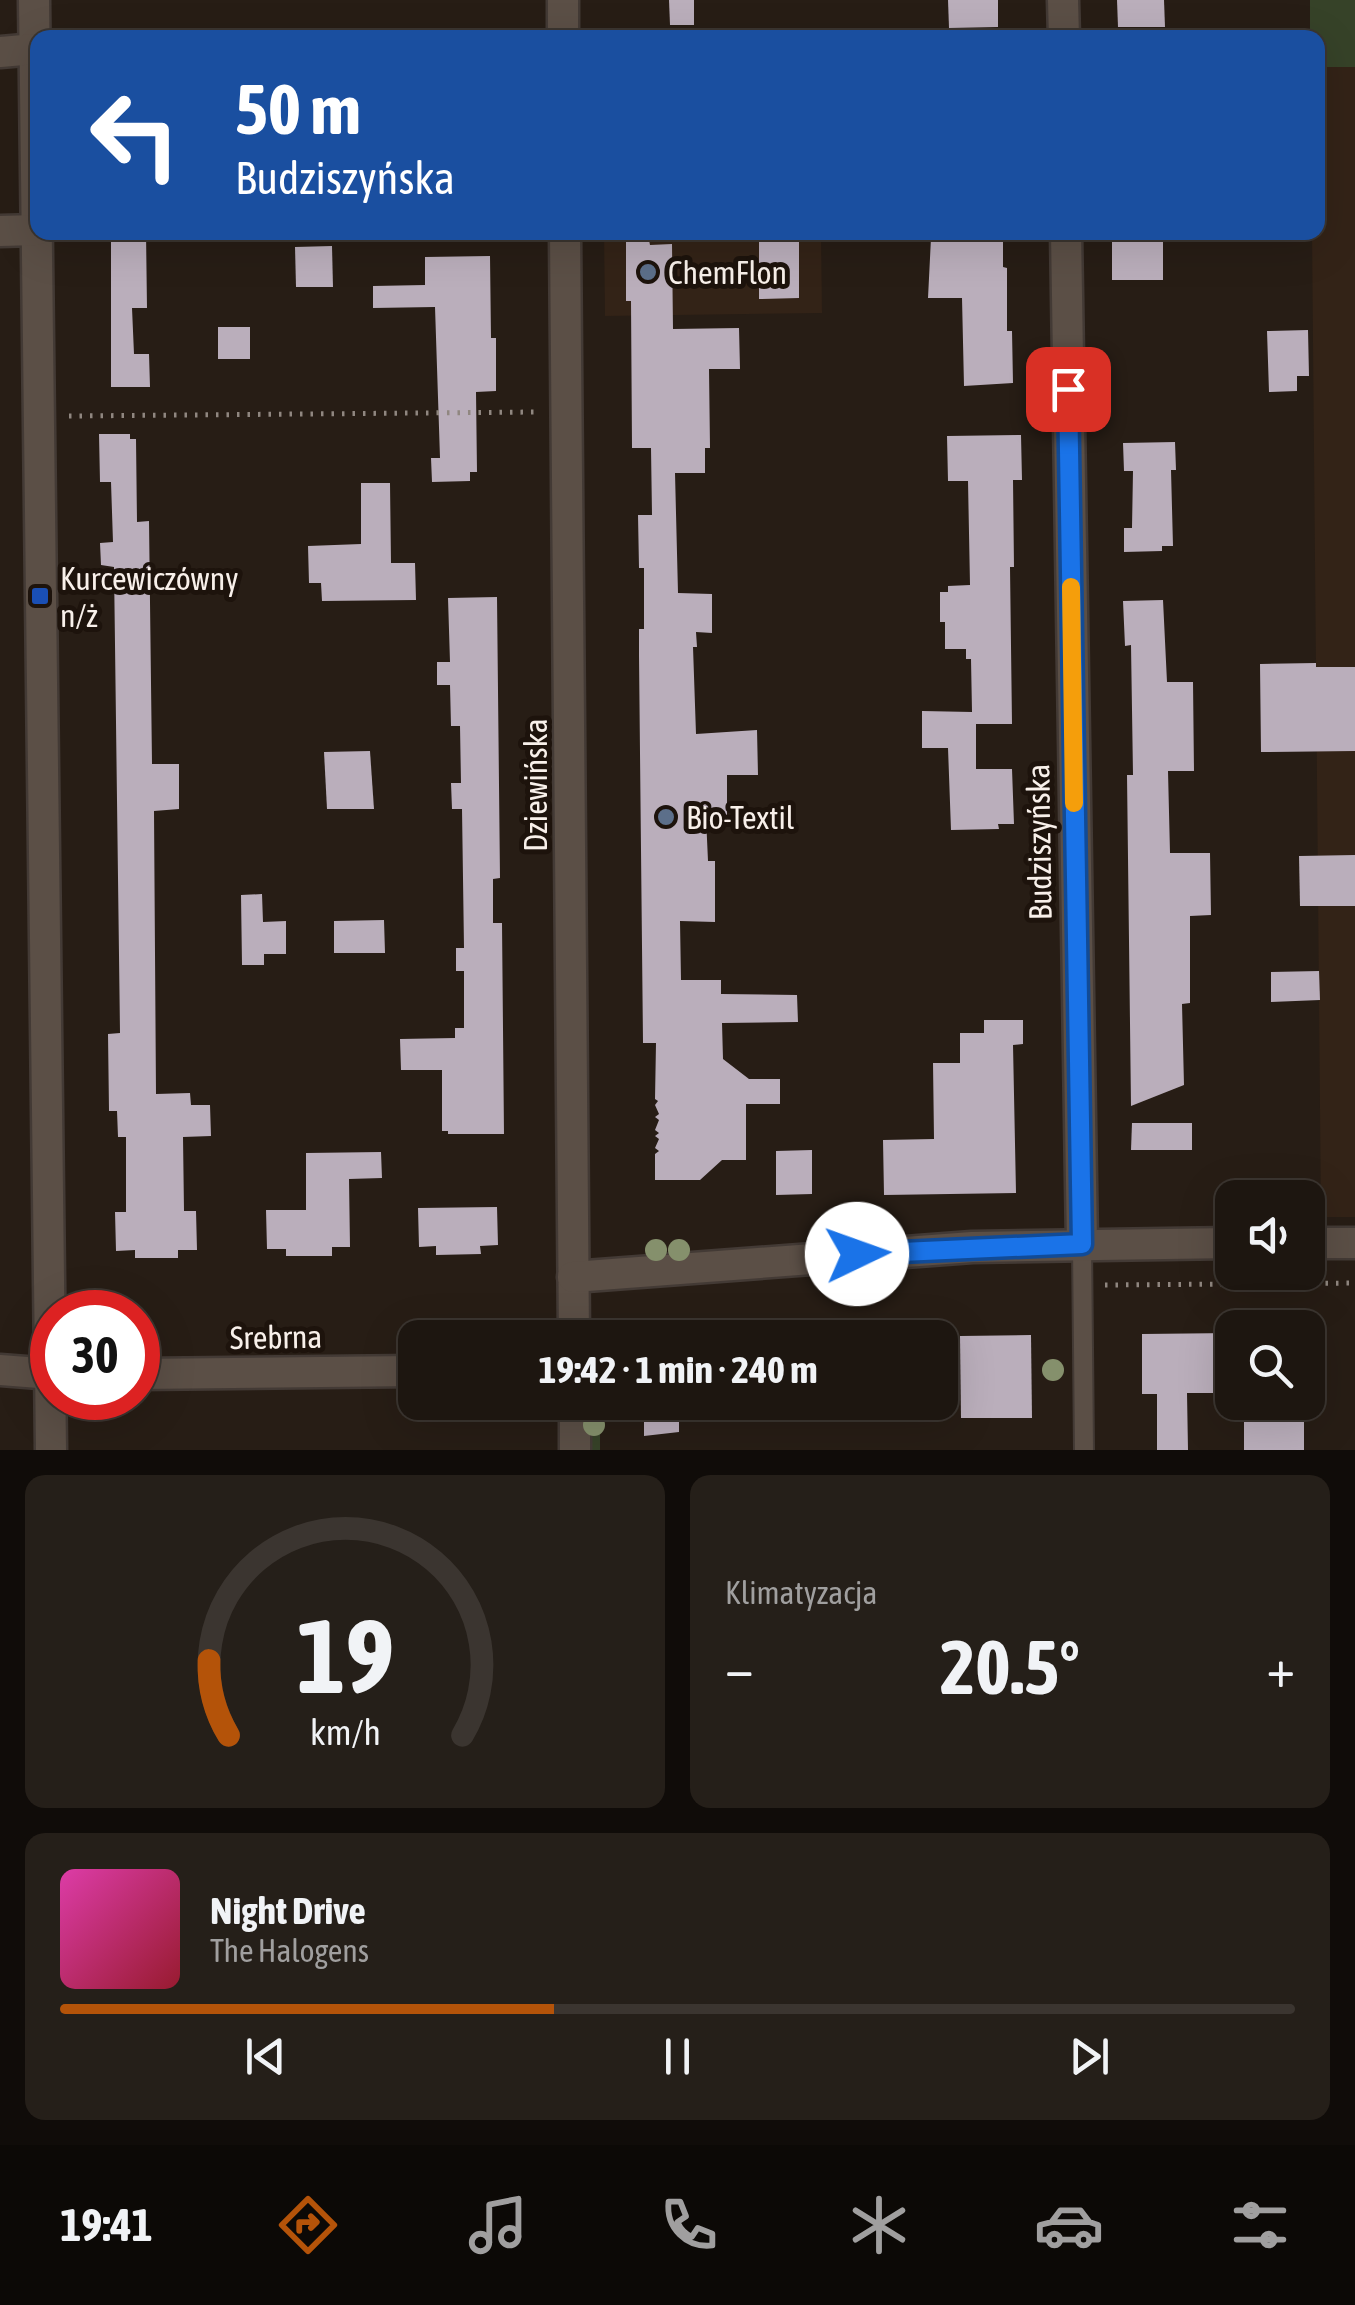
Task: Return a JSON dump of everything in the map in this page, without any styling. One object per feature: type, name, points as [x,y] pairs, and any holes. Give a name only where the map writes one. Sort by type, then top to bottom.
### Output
[{"type":"street","points":[[34,0],[35,30]]},
{"type":"street","points":[[563,0],[563,30]]},
{"type":"street","points":[[1063,0],[1064,30]]},
{"type":"street","points":[[0,52],[30,49]]},
{"type":"street","points":[[0,231],[30,230]]},
{"type":"street","points":[[36,240],[51,1290]]},
{"type":"street","name":"Dziewińska","points":[[565,240],[574,1320]]},
{"type":"street","name":"Budziszyńska","points":[[1066,240],[1082,1244]]},
{"type":"street","points":[[1325,1243],[1355,1242]]},
{"type":"street","points":[[573,1277],[857,1254],[1082,1244],[1215,1243]]},
{"type":"street","points":[[0,1370],[30,1372]]},
{"type":"street","name":"Srebrna","points":[[160,1374],[398,1371]]},
{"type":"street","points":[[51,1420],[51,1450]]},
{"type":"street","points":[[575,1420],[576,1450]]},
{"type":"lane","name":"Budziszyńska","points":[[1082,1244],[1084,1450]]},
{"type":"path","points":[[69,416],[567,412]]},
{"type":"path","points":[[1082,1286],[1355,1283]]},
{"type":"shaded area","points":[[1325,67],[1355,67],[1355,1217],[1325,1217],[1325,1180],[1321,1180],[1312,240],[1325,240]]},
{"type":"shaded area","points":[[604,240],[821,240],[822,313],[605,316]]},
{"type":"green space","points":[[1310,0],[1355,0],[1355,67],[1325,67],[1325,30],[1310,30]]},
{"type":"green space","points":[[588,1420],[600,1420],[600,1450],[592,1450]]},
{"type":"building","points":[[669,0],[694,0],[694,25],[670,25]]},
{"type":"building","points":[[948,0],[998,0],[998,27],[949,28]]},
{"type":"building","points":[[1117,0],[1164,0],[1165,27],[1118,27]]},
{"type":"building","points":[[111,240],[146,240],[147,308],[132,308],[134,354],[149,354],[150,387],[111,387]]},
{"type":"building","points":[[649,240],[650,245],[672,244],[673,329],[739,328],[740,369],[709,369],[710,448],[705,448],[705,473],[675,473],[678,593],[712,594],[712,633],[696,632],[697,647],[693,647],[696,734],[757,730],[758,775],[727,775],[727,817],[706,817],[708,861],[715,861],[715,922],[680,921],[681,980],[721,980],[721,994],[797,995],[798,1022],[722,1023],[723,1059],[749,1079],[780,1079],[780,1104],[746,1104],[746,1160],[722,1160],[700,1180],[655,1180],[655,1154],[659,1151],[655,1148],[659,1139],[655,1136],[659,1133],[655,1130],[659,1120],[655,1117],[659,1114],[655,1105],[656,1043],[643,1043],[639,629],[644,629],[644,568],[639,568],[638,515],[652,515],[651,448],[632,448],[631,301],[626,301],[626,241]]},
{"type":"building","points":[[759,240],[799,240],[799,298],[759,299]]},
{"type":"building","points":[[931,240],[1003,240],[1013,383],[964,386],[962,298],[928,298]]},
{"type":"building","points":[[1112,240],[1163,240],[1163,280],[1112,280]]},
{"type":"building","points":[[332,246],[333,287],[296,287],[295,247]]},
{"type":"building","points":[[490,256],[496,391],[476,392],[477,472],[470,472],[470,481],[432,482],[431,458],[440,458],[435,307],[373,308],[373,286],[425,285],[425,257]]},
{"type":"building","points":[[218,327],[250,327],[250,359],[218,359]]},
{"type":"building","points":[[1308,330],[1309,376],[1297,376],[1297,391],[1269,392],[1267,331]]},
{"type":"building","points":[[99,434],[130,434],[130,439],[136,439],[137,522],[149,521],[152,764],[179,764],[179,809],[154,811],[156,1094],[190,1093],[191,1105],[210,1105],[211,1136],[183,1137],[184,1211],[196,1211],[197,1250],[178,1250],[178,1258],[135,1258],[135,1250],[116,1251],[115,1212],[126,1212],[126,1137],[118,1137],[117,1111],[109,1111],[108,1034],[120,1033],[114,567],[101,565],[100,543],[113,542],[111,482],[100,482]]},
{"type":"building","points":[[1021,435],[1022,480],[1013,480],[1014,567],[1010,567],[1012,724],[976,724],[976,769],[1012,769],[1014,824],[998,824],[999,829],[951,830],[948,748],[922,748],[922,711],[972,712],[971,659],[966,659],[966,649],[945,649],[945,622],[940,622],[940,592],[948,592],[948,586],[970,585],[968,481],[948,481],[947,436]]},
{"type":"building","points":[[1175,442],[1176,470],[1171,470],[1173,546],[1162,546],[1162,551],[1124,552],[1124,528],[1132,528],[1133,471],[1124,471],[1123,443]]},
{"type":"building","points":[[361,483],[390,483],[391,563],[415,563],[416,600],[322,601],[321,583],[309,583],[308,546],[361,544]]},
{"type":"building","points":[[497,597],[500,878],[493,879],[493,923],[502,923],[504,1134],[448,1134],[442,1131],[442,1070],[401,1070],[400,1039],[455,1038],[455,1028],[464,1028],[464,971],[456,971],[456,948],[464,948],[462,809],[452,809],[451,783],[461,783],[460,726],[451,726],[450,685],[437,685],[437,662],[450,662],[448,598]]},
{"type":"building","points":[[1163,600],[1167,682],[1193,682],[1194,771],[1168,771],[1170,853],[1210,853],[1211,915],[1190,916],[1190,1003],[1182,1004],[1184,1085],[1131,1106],[1127,775],[1133,775],[1131,645],[1125,646],[1123,601]]},
{"type":"building","points":[[1316,663],[1316,667],[1355,667],[1355,751],[1261,752],[1260,664]]},
{"type":"building","points":[[370,751],[374,809],[327,809],[324,752]]},
{"type":"building","points":[[1355,855],[1355,906],[1300,906],[1299,856]]},
{"type":"building","points":[[262,894],[263,922],[286,921],[286,954],[264,954],[264,965],[242,965],[241,895]]},
{"type":"building","points":[[384,920],[385,953],[334,953],[334,921]]},
{"type":"building","points":[[1319,971],[1320,1000],[1271,1002],[1271,972]]},
{"type":"building","points":[[984,1020],[1023,1020],[1023,1044],[1013,1045],[1016,1193],[884,1195],[883,1140],[934,1139],[933,1063],[960,1063],[960,1033],[984,1033]]},
{"type":"building","points":[[1132,1123],[1192,1123],[1192,1150],[1131,1150]]},
{"type":"building","points":[[812,1150],[812,1194],[776,1195],[776,1151]]},
{"type":"building","points":[[381,1152],[382,1178],[349,1179],[350,1247],[332,1247],[332,1256],[286,1256],[286,1249],[267,1249],[266,1210],[306,1210],[306,1153]]},
{"type":"building","points":[[497,1207],[498,1245],[480,1246],[481,1254],[436,1255],[436,1246],[419,1247],[418,1208]]},
{"type":"building","points":[[1215,1333],[1215,1393],[1187,1393],[1188,1450],[1157,1450],[1157,1394],[1142,1394],[1142,1334]]},
{"type":"building","points":[[1031,1335],[1032,1418],[961,1418],[960,1336]]},
{"type":"building","points":[[644,1420],[679,1420],[679,1432],[644,1436]]},
{"type":"building","points":[[1244,1420],[1304,1420],[1304,1450],[1244,1450]]},
{"type":"slow traffic","points":[[1071,587],[1074,803]]},
{"type":"place","name":"ChemFlon","points":[[648,272]]},
{"type":"place","name":"Kurcewiczówny n/ż","points":[[40,596]]},
{"type":"place","name":"Bio-Textil","points":[[666,817]]},
{"type":"route","points":[[857,1254],[1082,1244],[1068,389]]}]
